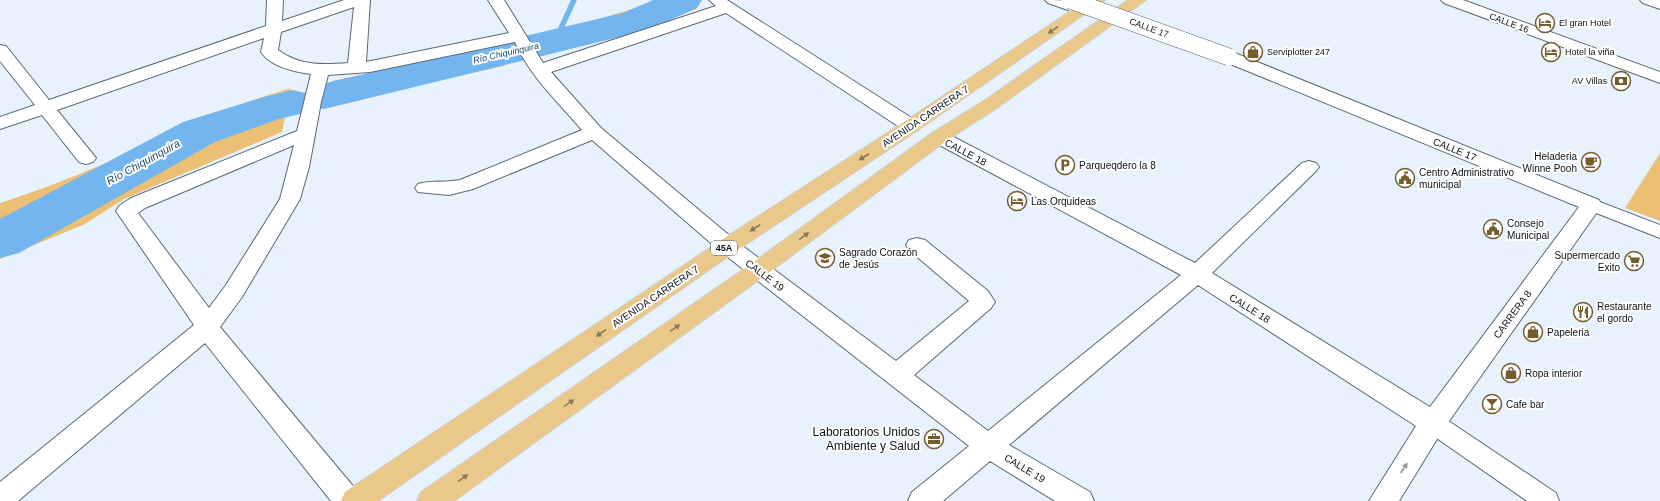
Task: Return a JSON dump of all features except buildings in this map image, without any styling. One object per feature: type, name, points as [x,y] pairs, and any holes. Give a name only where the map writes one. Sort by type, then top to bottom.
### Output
[{"type":"main road","name":"AVENIDA CARRERA 7","points":[[355,501],[728,246],[911,126],[1087,2]]},
{"type":"main road","points":[[431,501],[759,269],[939,137],[991,104],[1123,10]]},
{"type":"street","points":[[275,0],[274,28],[269,52],[282,61],[306,69],[318,78]]},
{"type":"street","points":[[0,123],[274,28],[360,0],[358,60],[355,68]]},
{"type":"street","name":"CALLE 19","points":[[496,0],[528,52],[594,132],[728,246],[988,446],[1080,501]]},
{"type":"street","name":"CALLE 17","points":[[1053,0],[1087,2],[1229,57],[1660,232]]},
{"type":"street","name":"CALLE 16","points":[[1449,0],[1660,78]]},
{"type":"street","points":[[1648,0],[1660,4]]},
{"type":"street","points":[[318,78],[355,68],[528,52],[722,4],[911,126]]},
{"type":"street","name":"CALLE 17","points":[[1123,10],[1223,64],[1250,66]]},
{"type":"street","points":[[0,50],[47,107],[86,158]]},
{"type":"street","points":[[0,499],[207,328],[234,291],[290,199],[296,182],[306,124],[318,78]]},
{"type":"street","points":[[306,124],[138,203],[126,211],[205,321],[207,328],[348,501]]},
{"type":"street","points":[[425,188],[449,189],[466,185],[594,132]]},
{"type":"street","name":"CALLE 18","points":[[939,137],[1197,274],[1433,423],[1547,501]]},
{"type":"street","points":[[922,501],[1197,274],[1309,168]]},
{"type":"street","name":"CARRERA 8","points":[[1383,501],[1433,423],[1592,205]]},
{"type":"street","points":[[897,375],[983,302],[980,297],[917,245]]},
{"type":"shaded area","points":[[662,0],[687,0],[697,9],[543,56],[538,34],[579,25]]},
{"type":"shaded area","points":[[501,47],[504,66],[328,104],[332,81]]},
{"type":"shaded area","points":[[291,88],[282,132],[124,199],[85,224],[0,259],[0,203],[49,186],[122,156],[193,124],[197,118]]},
{"type":"shaded area","points":[[1660,153],[1660,221],[1625,208]]},
{"type":"waterway","points":[[555,41],[574,0]]},
{"type":"waterway","name":"Río Chiquinquira","points":[[324,96],[635,22],[684,0]]},
{"type":"waterway","name":"Río Chiquinquira","points":[[0,241],[199,132],[264,110],[293,103]]},
{"type":"place","name":"El gran Hotel","points":[[1545,23]]},
{"type":"place","name":"Serviplotter 247","points":[[1253,52]]},
{"type":"place","name":"Hotel la viña","points":[[1551,52]]},
{"type":"place","name":"AV Villas","points":[[1621,81]]},
{"type":"place","name":"Heladeria Winne Pooh","points":[[1591,162]]},
{"type":"place","name":"Parqueqdero la 8","points":[[1065,165]]},
{"type":"place","name":"Centro Administrativo municipal","points":[[1405,178]]},
{"type":"place","name":"Las Orquideas","points":[[1017,201]]},
{"type":"place","name":"Consejo Municipal","points":[[1493,229]]},
{"type":"place","name":"Sagrado Corazón de Jesús","points":[[825,258]]},
{"type":"place","name":"Supermercado Exito","points":[[1634,261]]},
{"type":"place","name":"Restaurante el gordo","points":[[1583,312]]},
{"type":"place","name":"Papeleria","points":[[1533,332]]},
{"type":"place","name":"Ropa interior","points":[[1511,373]]},
{"type":"place","name":"Cafe bar","points":[[1492,404]]},
{"type":"place","name":"Laboratorios Unidos Ambiente y Salud","points":[[934,439]]}]
